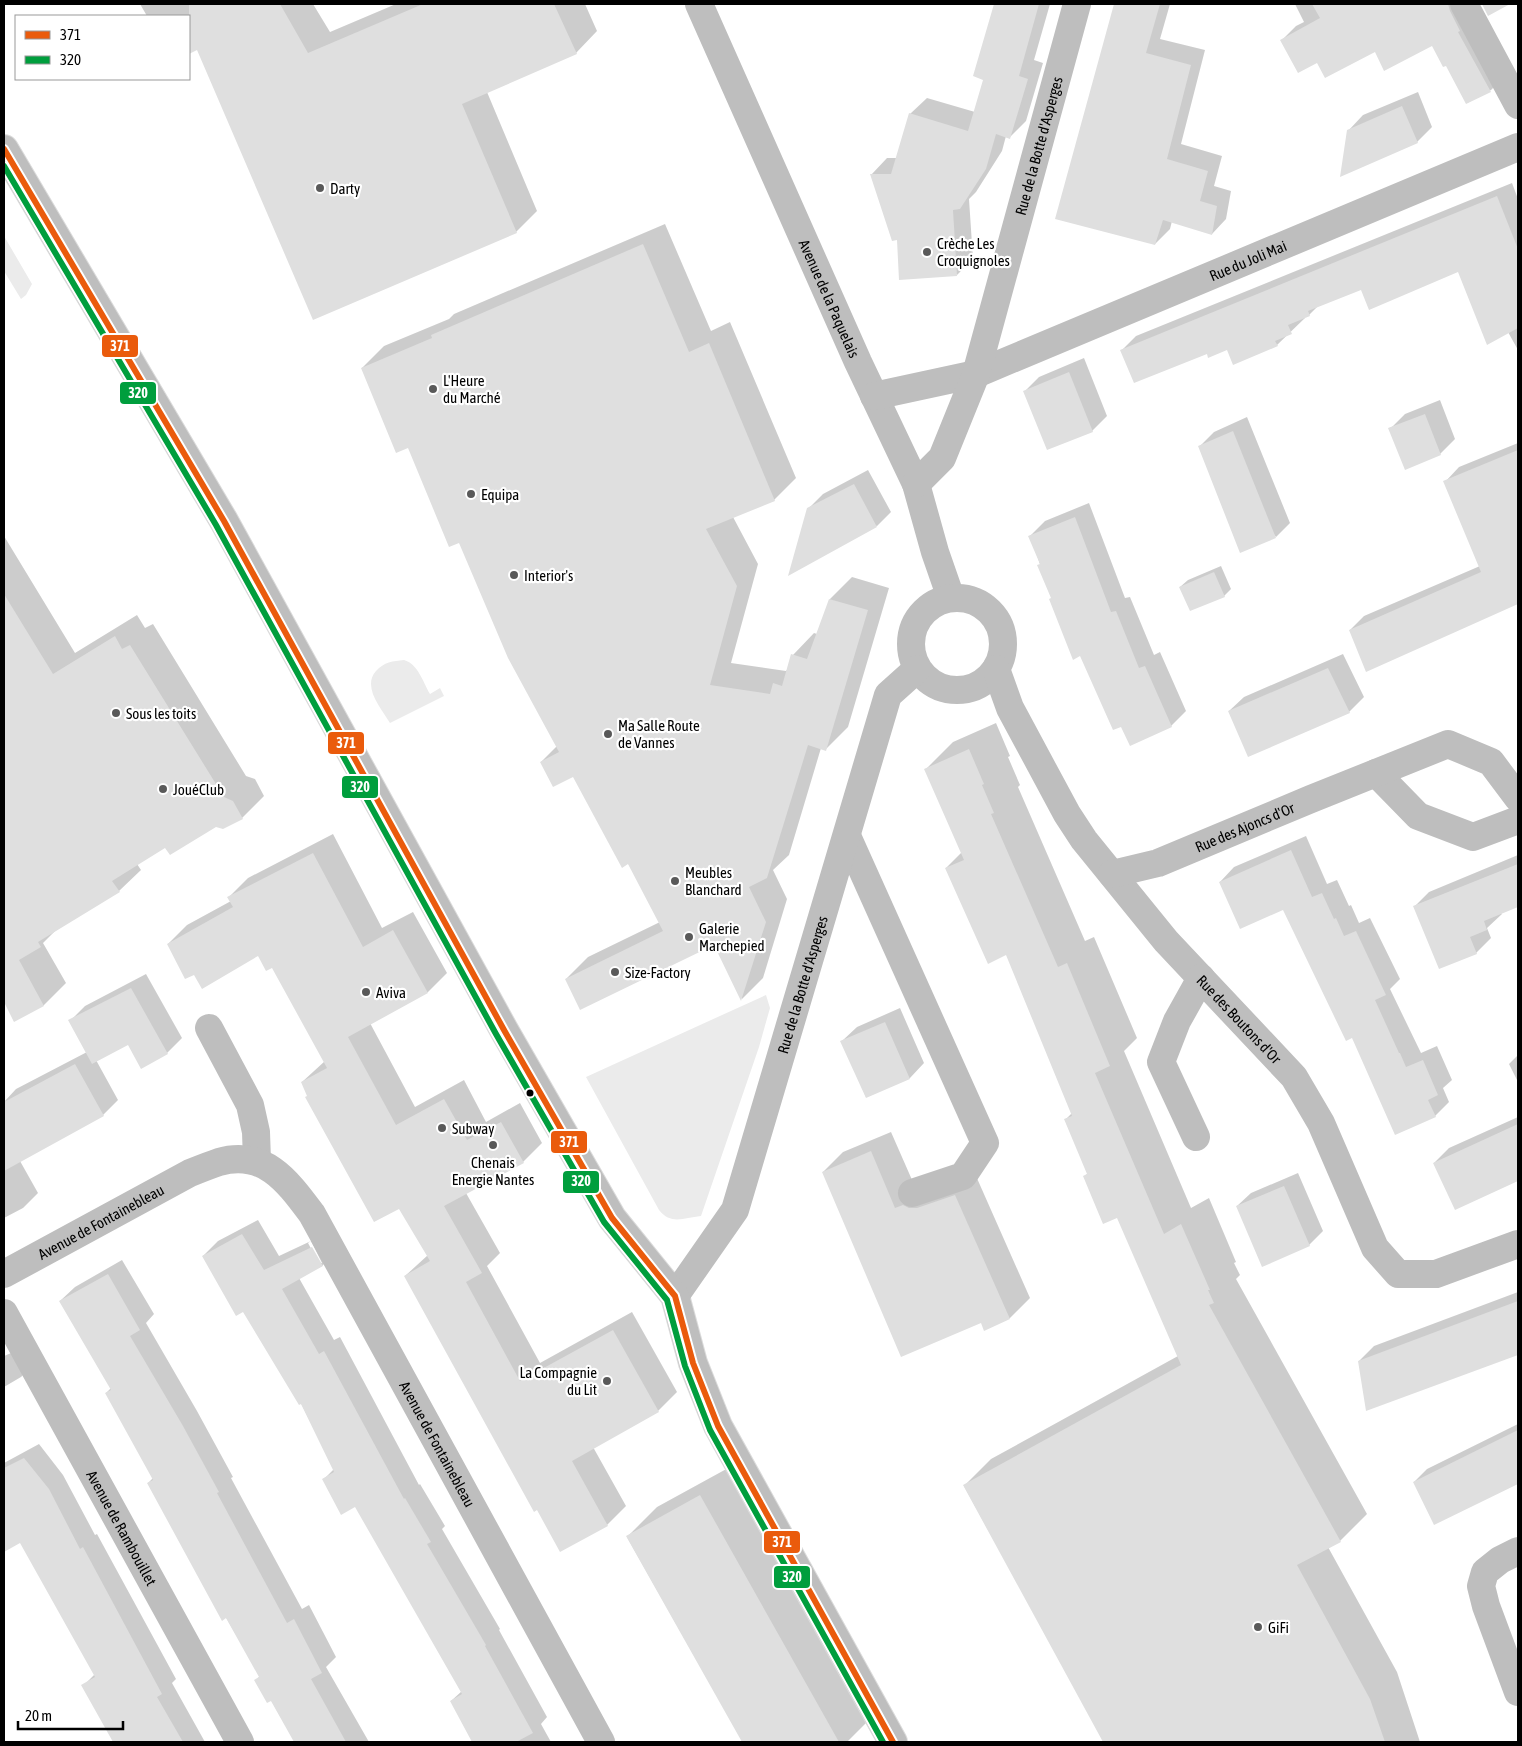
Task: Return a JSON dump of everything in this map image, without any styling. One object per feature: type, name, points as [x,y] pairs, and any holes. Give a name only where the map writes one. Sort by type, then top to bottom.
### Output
[{"type":"street","name":"Avenue de la Paquelais","points":[[699,4],[874,396],[916,484],[951,598]]},
{"type":"street","name":"Rue de la Botte d'Asperges","points":[[916,484],[942,458],[976,374],[1077,4]]},
{"type":"street","points":[[1464,4],[1518,105]]},
{"type":"street","name":"Rue du Joli Mai","points":[[976,374],[1518,147]]},
{"type":"street","points":[[4,149],[224,521],[504,1030],[612,1218],[675,1296],[693,1363],[718,1426],[893,1742]]},
{"type":"street","points":[[874,396],[976,374]]},
{"type":"street","points":[[951,598],[966,599],[980,604],[992,613],[999,626],[1003,640],[1002,655],[996,669],[985,681],[972,688],[957,690],[941,688],[927,681],[917,669],[911,654],[910,639],[914,624],[923,611],[936,602],[951,598]]},
{"type":"street","name":"Rue de la Botte d'Asperges","points":[[675,1296],[736,1210],[888,695],[917,669]]},
{"type":"street","name":"Rue des Boutons d'Or","points":[[996,669],[1010,708],[1067,814],[1084,840],[1166,941],[1294,1076],[1321,1123],[1375,1248],[1398,1274],[1436,1274],[1518,1244]]},
{"type":"street","name":"Rue des Ajoncs d'Or","points":[[1112,874],[1158,864],[1448,744],[1491,762],[1518,798]]},
{"type":"street","points":[[1376,773],[1418,816],[1472,837],[1518,820]]},
{"type":"street","points":[[847,836],[985,1143],[963,1176],[912,1193]]},
{"type":"street","points":[[1196,1137],[1161,1062],[1177,1020],[1201,978]]},
{"type":"street","points":[[209,1028],[250,1105],[256,1132],[257,1161]]},
{"type":"street","name":"Avenue de Fontainebleau","points":[[4,1274],[190,1173],[220,1162],[242,1159],[257,1161],[274,1171],[292,1186],[312,1214],[601,1742]]},
{"type":"street","name":"Avenue de Rambouillet","points":[[4,1313],[240,1742]]},
{"type":"street","points":[[1518,1551],[1500,1560],[1485,1572],[1481,1586],[1486,1606],[1511,1653],[1518,1692]]},
{"type":"shaded area","points":[[4,236],[32,284],[26,295],[21,299],[4,271]]},
{"type":"shaded area","points":[[404,660],[417,669],[430,694],[440,688],[444,696],[390,723],[374,697],[371,684],[372,677],[385,664]]},
{"type":"shaded area","points":[[766,995],[770,1008],[759,1047],[701,1216],[678,1219],[668,1218],[659,1210],[586,1077]]},
{"type":"building","points":[[189,4],[280,4],[308,53],[423,4],[554,4],[577,54],[462,104],[517,233],[313,320],[197,50],[190,54]]},
{"type":"building","points":[[994,4],[1039,4],[1019,76],[1028,79],[1010,139],[996,134],[986,169],[960,209],[953,210],[957,276],[899,280],[897,240],[892,241],[870,174],[891,174],[909,113],[968,131],[983,80],[973,76]]},
{"type":"building","points":[[1114,4],[1160,4],[1146,53],[1191,65],[1167,159],[1208,171],[1200,201],[1217,206],[1212,235],[1163,220],[1155,245],[1055,219]]},
{"type":"building","points":[[1312,4],[1448,4],[1460,31],[1458,32],[1491,92],[1466,104],[1446,66],[1443,67],[1432,46],[1384,71],[1375,52],[1325,78],[1317,63],[1298,73],[1280,40],[1320,18]]},
{"type":"building","points":[[1482,4],[1510,4],[1488,16]]},
{"type":"building","points":[[1402,106],[1418,143],[1340,177],[1347,130]]},
{"type":"building","points":[[1497,196],[1518,249],[1518,328],[1487,345],[1458,272],[1369,310],[1361,290],[1308,311],[1310,316],[1288,325],[1292,334],[1275,341],[1278,346],[1233,365],[1227,350],[1208,358],[1207,354],[1134,383],[1120,350]]},
{"type":"building","points":[[643,244],[689,352],[709,343],[775,501],[706,529],[737,586],[710,685],[770,694],[773,683],[782,686],[791,654],[807,659],[829,599],[868,610],[826,751],[808,745],[767,878],[749,887],[766,922],[741,1001],[714,945],[580,1010],[565,979],[663,931],[628,864],[622,868],[573,777],[553,787],[540,762],[559,752],[508,658],[459,543],[449,547],[408,448],[396,453],[361,368],[432,338],[431,335]]},
{"type":"building","points":[[1069,372],[1093,432],[1047,450],[1023,391]]},
{"type":"building","points":[[1425,414],[1441,455],[1405,470],[1388,428]]},
{"type":"building","points":[[1233,431],[1276,538],[1240,553],[1198,446]]},
{"type":"building","points":[[1518,450],[1518,604],[1366,672],[1349,630],[1481,572],[1443,481]]},
{"type":"building","points":[[854,484],[877,527],[788,576],[807,508]]},
{"type":"building","points":[[1075,517],[1111,612],[1116,611],[1139,668],[1145,666],[1172,727],[1130,746],[1121,727],[1113,730],[1080,656],[1073,660],[1049,599],[1051,598],[1037,565],[1040,564],[1028,536]]},
{"type":"building","points":[[1214,572],[1225,597],[1190,611],[1179,587]]},
{"type":"building","points":[[4,594],[53,674],[115,636],[122,649],[130,645],[224,797],[233,801],[243,819],[223,829],[216,827],[170,855],[165,848],[112,881],[120,892],[38,942],[41,947],[19,960],[44,1006],[14,1022],[4,1002]]},
{"type":"building","points":[[1328,668],[1350,713],[1248,757],[1228,711]]},
{"type":"building","points":[[969,749],[994,813],[991,814],[1058,967],[1067,963],[1110,1066],[1095,1073],[1164,1234],[1181,1224],[1210,1290],[1208,1290],[1214,1303],[1209,1305],[1341,1542],[1297,1565],[1370,1699],[1385,1742],[1103,1742],[963,1485],[1181,1365],[1117,1218],[1103,1224],[1083,1176],[1087,1174],[1064,1119],[1072,1116],[1006,955],[988,964],[945,868],[964,860],[924,769]]},
{"type":"building","points":[[1291,850],[1312,897],[1322,893],[1344,936],[1356,931],[1386,995],[1375,1000],[1406,1067],[1423,1060],[1438,1095],[1428,1100],[1436,1117],[1395,1135],[1352,1038],[1346,1041],[1283,910],[1240,929],[1219,882]]},
{"type":"building","points":[[313,853],[363,947],[393,930],[428,993],[348,1037],[396,1125],[444,1099],[467,1140],[501,1122],[524,1163],[444,1206],[482,1273],[466,1282],[520,1381],[613,1330],[659,1412],[572,1461],[608,1526],[560,1552],[537,1510],[534,1512],[404,1276],[430,1261],[399,1209],[374,1222],[305,1097],[307,1096],[301,1082],[327,1068],[272,968],[266,971],[258,956],[202,989],[194,975],[185,979],[167,944],[233,907],[227,897]]},
{"type":"building","points":[[1518,864],[1518,907],[1484,921],[1487,930],[1470,937],[1477,954],[1439,969],[1413,906]]},
{"type":"building","points":[[131,988],[168,1054],[141,1069],[128,1045],[92,1064],[68,1020]]},
{"type":"building","points":[[885,1022],[910,1079],[866,1098],[840,1041]]},
{"type":"building","points":[[75,1064],[104,1116],[4,1171],[4,1102]]},
{"type":"building","points":[[1518,1124],[1518,1181],[1455,1210],[1433,1163]]},
{"type":"building","points":[[871,1151],[895,1208],[903,1205],[909,1208],[917,1208],[955,1195],[1010,1319],[984,1331],[981,1323],[901,1357],[822,1172]]},
{"type":"building","points":[[1284,1186],[1310,1246],[1262,1267],[1236,1206]]},
{"type":"building","points":[[242,1234],[264,1270],[312,1247],[323,1266],[282,1289],[319,1354],[324,1351],[404,1499],[431,1542],[427,1544],[486,1645],[533,1733],[516,1742],[472,1742],[450,1701],[462,1694],[355,1507],[341,1515],[322,1479],[334,1472],[301,1404],[299,1405],[243,1312],[236,1316],[202,1256]]},
{"type":"building","points":[[108,1274],[140,1330],[130,1336],[183,1426],[287,1623],[294,1619],[322,1673],[311,1679],[346,1742],[294,1742],[271,1701],[267,1703],[254,1680],[259,1677],[226,1618],[222,1621],[147,1483],[153,1480],[105,1393],[111,1390],[59,1301]]},
{"type":"building","points":[[1518,1301],[1518,1355],[1366,1411],[1358,1361]]},
{"type":"building","points":[[1518,1430],[1518,1484],[1434,1525],[1413,1482]]},
{"type":"building","points":[[24,1458],[49,1489],[80,1549],[83,1547],[162,1694],[157,1697],[183,1742],[113,1742],[81,1685],[95,1677],[20,1543],[4,1552],[4,1468]]},
{"type":"building","points":[[700,1495],[839,1742],[742,1742],[626,1536]]},
{"type":"transit line","name":"371","points":[[4,149],[224,521],[504,1030],[612,1218],[675,1296],[693,1363],[718,1426],[893,1742]]},
{"type":"transit line","name":"320","points":[[4,166],[216,525],[496,1034],[604,1222],[667,1300],[685,1366],[710,1430],[883,1742]]},
{"type":"place","name":"Darty","points":[[320,188]]},
{"type":"place","name":"Crèche Les Croquignoles","points":[[927,252]]},
{"type":"place","name":"L'Heure du Marché","points":[[433,389]]},
{"type":"place","name":"Equipa","points":[[471,494]]},
{"type":"place","name":"Interior's","points":[[514,575]]},
{"type":"place","name":"Sous les toits","points":[[116,713]]},
{"type":"place","name":"Ma Salle Route de Vannes","points":[[608,734]]},
{"type":"place","name":"JouéClub","points":[[163,789]]},
{"type":"place","name":"Meubles Blanchard","points":[[675,881]]},
{"type":"place","name":"Galerie Marchepied","points":[[689,937]]},
{"type":"place","name":"Size-Factory","points":[[615,972]]},
{"type":"place","name":"Aviva","points":[[366,992]]},
{"type":"place","name":"Subway","points":[[442,1128]]},
{"type":"place","name":"Chenais Energie Nantes","points":[[493,1145]]},
{"type":"place","name":"La Compagnie du Lit","points":[[607,1381]]},
{"type":"place","name":"GiFi","points":[[1258,1627]]}]
